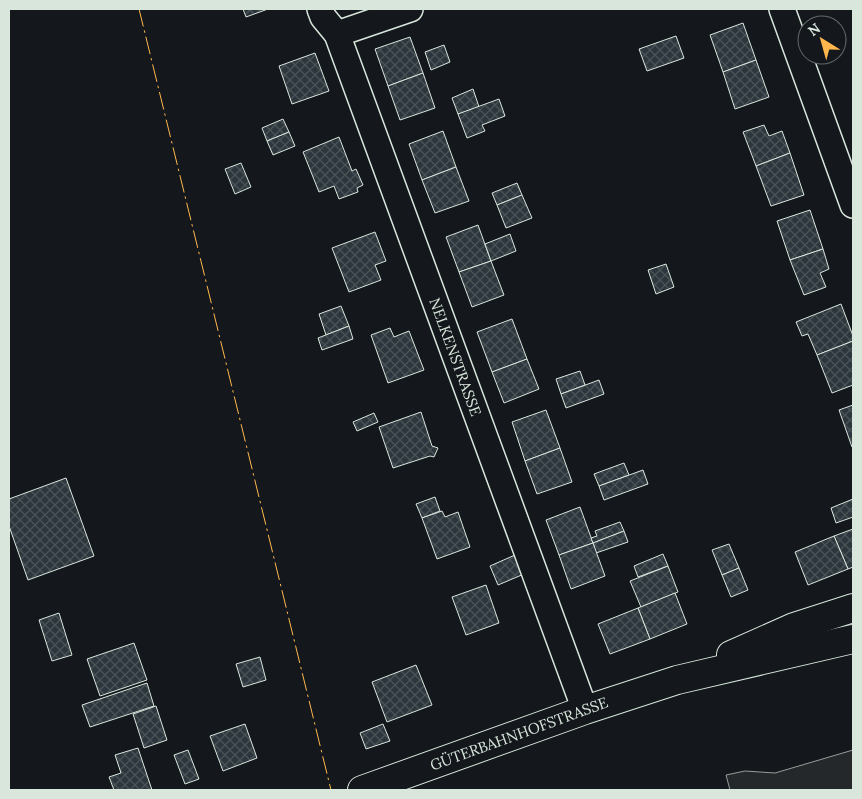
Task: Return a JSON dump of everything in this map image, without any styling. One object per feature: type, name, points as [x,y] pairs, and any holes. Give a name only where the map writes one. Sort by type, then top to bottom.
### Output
[{"type":"main road","name":"GÜTERBAHNHOFSTRASSE","points":[[677,680],[794,627],[853,608]]},
{"type":"main road","name":"GÜTERBAHNHOFSTRASSE","points":[[362,790],[585,710],[677,680],[853,639]]},
{"type":"street","name":"NELKENSTRASSE","points":[[320,9],[323,17],[337,34],[585,710]]},
{"type":"street","points":[[337,34],[410,9]]},
{"type":"street","points":[[782,9],[853,205]]},
{"type":"shaded area","points":[[853,750],[853,790],[730,790],[726,775],[745,771],[775,773]]},
{"type":"building","points":[[243,9],[268,9],[246,17]]},
{"type":"building","points":[[743,23],[756,60],[723,72],[710,35]]},
{"type":"building","points":[[676,36],[684,58],[647,71],[639,49]]},
{"type":"building","points":[[410,37],[423,73],[388,86],[375,49]]},
{"type":"building","points":[[444,45],[450,62],[431,70],[425,52]]},
{"type":"building","points":[[315,53],[329,91],[292,104],[279,66]]},
{"type":"building","points":[[756,60],[769,97],[735,109],[723,72]]},
{"type":"building","points":[[423,73],[435,108],[400,120],[388,86]]},
{"type":"building","points":[[473,89],[479,107],[458,114],[452,98]]},
{"type":"building","points":[[499,99],[505,116],[482,125],[485,131],[467,138],[458,114]]},
{"type":"building","points":[[283,119],[289,132],[267,141],[262,128]]},
{"type":"building","points":[[764,125],[769,136],[782,131],[790,153],[756,166],[743,132]]},
{"type":"building","points":[[443,131],[456,167],[422,180],[409,144]]},
{"type":"building","points":[[289,132],[295,146],[273,155],[267,141]]},
{"type":"building","points":[[339,137],[352,171],[356,169],[363,185],[357,188],[358,192],[339,199],[334,186],[319,192],[303,152]]},
{"type":"building","points":[[790,153],[804,195],[771,206],[756,166]]},
{"type":"building","points":[[241,163],[251,187],[235,194],[225,169]]},
{"type":"building","points":[[456,167],[469,201],[435,213],[422,180]]},
{"type":"building","points":[[517,183],[522,195],[497,205],[492,193]]},
{"type":"building","points":[[522,195],[532,218],[506,228],[497,205]]},
{"type":"building","points":[[810,210],[823,249],[790,260],[777,221]]},
{"type":"building","points":[[478,225],[491,261],[459,272],[446,237]]},
{"type":"building","points":[[375,232],[386,261],[375,265],[381,280],[349,292],[332,248]]},
{"type":"building","points":[[510,234],[516,251],[491,261],[485,244]]},
{"type":"building","points":[[823,249],[829,269],[820,273],[826,287],[804,295],[790,260]]},
{"type":"building","points":[[491,261],[504,295],[472,307],[459,272]]},
{"type":"building","points":[[666,264],[674,287],[656,294],[648,270]]},
{"type":"building","points":[[841,304],[853,336],[853,341],[817,355],[808,334],[802,336],[796,322]]},
{"type":"building","points":[[341,306],[349,326],[326,335],[319,314]]},
{"type":"building","points":[[512,319],[527,359],[492,372],[477,332]]},
{"type":"building","points":[[349,326],[353,339],[322,350],[318,338]]},
{"type":"building","points":[[390,328],[394,337],[409,331],[424,370],[388,383],[371,335]]},
{"type":"building","points":[[853,341],[853,385],[832,393],[817,355]]},
{"type":"building","points":[[527,359],[539,389],[504,403],[492,372]]},
{"type":"building","points":[[580,371],[585,385],[561,394],[556,379]]},
{"type":"building","points":[[599,380],[604,394],[566,408],[561,394]]},
{"type":"building","points":[[853,405],[853,447],[852,447],[839,410]]},
{"type":"building","points":[[546,410],[560,448],[525,461],[512,422]]},
{"type":"building","points":[[421,412],[432,446],[438,448],[434,457],[430,456],[393,468],[379,427]]},
{"type":"building","points":[[374,413],[378,422],[357,431],[353,422]]},
{"type":"building","points":[[560,448],[572,482],[537,494],[525,461]]},
{"type":"building","points":[[624,463],[629,475],[599,486],[594,474]]},
{"type":"building","points":[[643,470],[648,484],[604,500],[599,486]]},
{"type":"building","points":[[66,478],[94,556],[28,580],[9,526],[9,499]]},
{"type":"building","points":[[435,497],[440,511],[422,518],[416,504]]},
{"type":"building","points":[[853,499],[853,517],[836,523],[831,508]]},
{"type":"building","points":[[580,507],[593,543],[559,555],[546,520]]},
{"type":"building","points":[[442,511],[445,517],[458,512],[470,547],[437,559],[422,518]]},
{"type":"building","points":[[620,522],[624,531],[593,543],[591,538],[597,536],[595,531]]},
{"type":"building","points":[[853,529],[853,567],[848,569],[834,536]]},
{"type":"building","points":[[624,531],[628,542],[596,553],[593,543]]},
{"type":"building","points":[[834,536],[848,569],[808,585],[795,552]]},
{"type":"building","points":[[593,543],[605,576],[571,589],[559,555]]},
{"type":"building","points":[[729,544],[739,568],[722,575],[712,550]]},
{"type":"building","points":[[663,554],[668,566],[638,577],[634,566]]},
{"type":"building","points":[[515,555],[524,574],[498,585],[490,566]]},
{"type":"building","points":[[668,566],[678,592],[641,607],[630,581]]},
{"type":"building","points":[[739,568],[748,590],[731,597],[722,575]]},
{"type":"building","points":[[486,585],[499,623],[466,635],[452,597]]},
{"type":"building","points":[[675,593],[687,624],[650,639],[638,608]]},
{"type":"building","points":[[638,608],[650,639],[610,654],[598,624]]},
{"type":"building","points":[[59,613],[72,655],[52,661],[39,620]]},
{"type":"building","points":[[134,643],[147,680],[100,696],[87,659]]},
{"type":"building","points":[[260,657],[266,680],[243,687],[236,664]]},
{"type":"building","points":[[416,665],[432,705],[387,722],[372,682]]},
{"type":"building","points":[[147,683],[154,706],[90,727],[82,705]]},
{"type":"building","points":[[156,706],[167,740],[144,748],[133,714]]},
{"type":"building","points":[[245,724],[257,758],[223,771],[210,736]]},
{"type":"building","points":[[383,724],[390,741],[366,749],[360,733]]},
{"type":"building","points":[[138,748],[152,790],[114,790],[109,777],[121,773],[115,755]]},
{"type":"building","points":[[188,750],[199,779],[185,784],[174,755]]},
{"type":"power","points":[[139,9],[331,790]]}]
